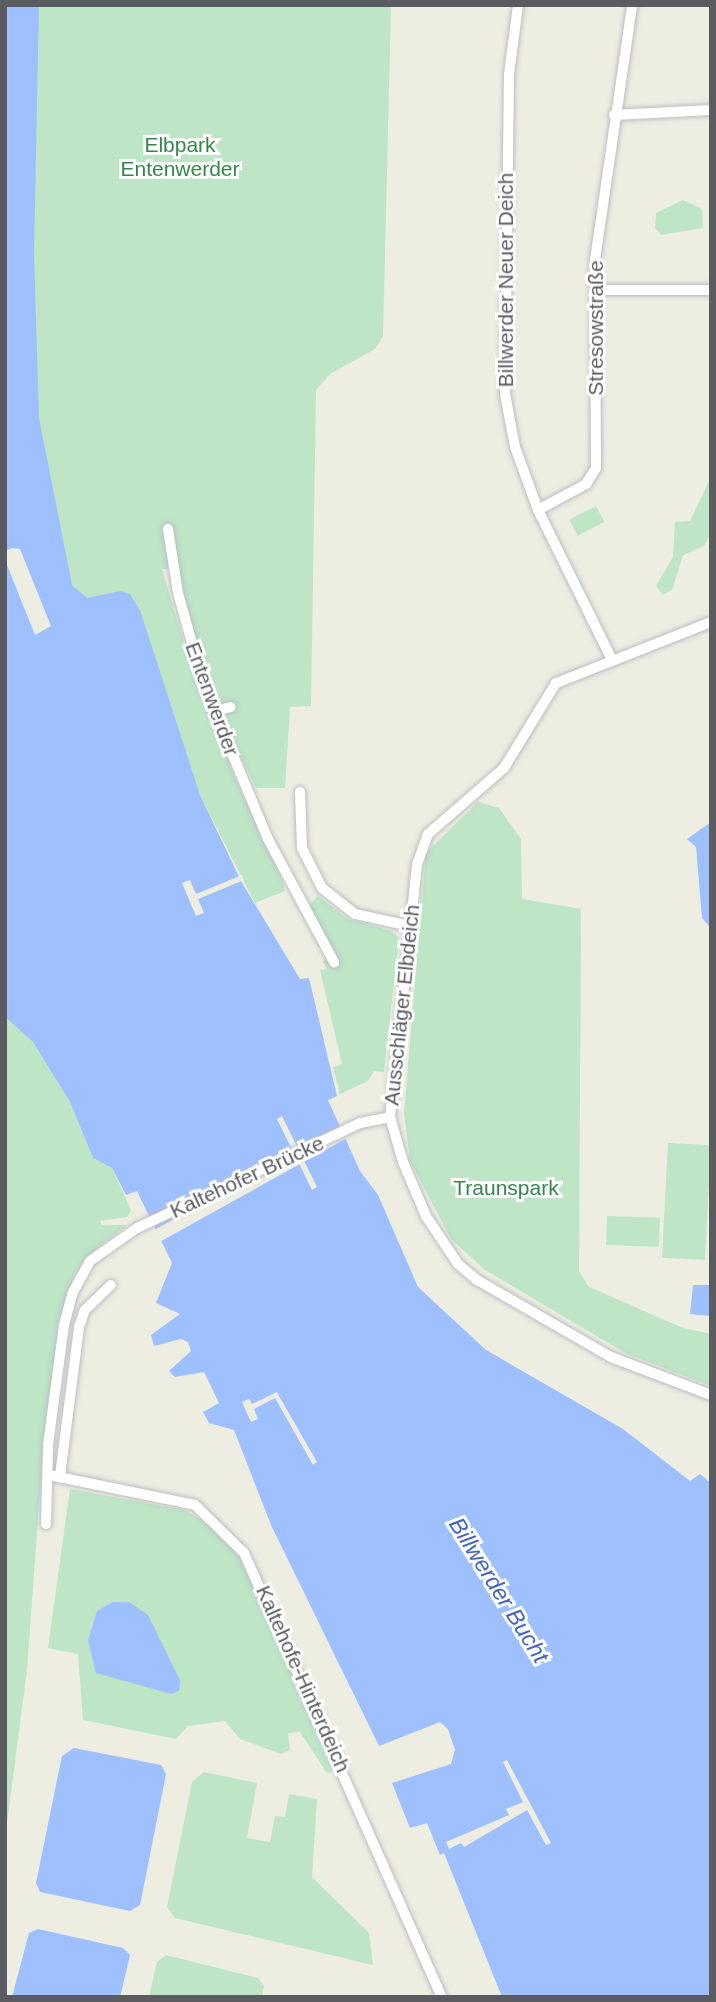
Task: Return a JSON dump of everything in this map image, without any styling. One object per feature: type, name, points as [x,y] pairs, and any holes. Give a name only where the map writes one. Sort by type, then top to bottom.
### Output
[{"type":"street","name":"Billwerder Neuer Deich","points":[[518,5],[509,74],[503,364],[515,447],[538,510],[612,660]]},
{"type":"street","name":"Stresowstraße","points":[[538,510],[586,484],[596,468],[595,260],[632,5]]},
{"type":"street","points":[[614,115],[711,110]]},
{"type":"street","points":[[597,290],[711,290]]},
{"type":"street","name":"Entenwerder","points":[[167,529],[186,623],[214,711],[279,861],[334,962]]},
{"type":"street","name":"Ausschläger Elbdeich","points":[[711,622],[553,686],[504,768],[428,834],[417,864],[390,1117],[403,1162],[426,1216],[458,1264],[477,1280],[611,1357],[711,1395]]},
{"type":"street","points":[[214,711],[230,707]]},
{"type":"street","points":[[300,792],[304,860],[322,888],[341,906],[370,920],[410,926]]},
{"type":"street","points":[[279,861],[304,860]]},
{"type":"street","name":"Kaltehofer Brücke","points":[[55,1476],[56,1381],[73,1292],[103,1249],[150,1223],[343,1132],[372,1119],[390,1117]]},
{"type":"street","points":[[46,1524],[79,1327],[85,1310],[111,1285]]},
{"type":"street","name":"Kaltehofe-Hinterdeich","points":[[55,1476],[76,1484],[195,1505],[244,1553],[442,1997]]},
{"type":"green space","name":"Elbpark Entenwerder","points":[[29,5],[391,5],[383,336],[375,349],[330,374],[316,390],[311,706],[290,707],[285,788],[256,788],[215,703],[195,648],[175,568],[162,569],[187,654],[238,785],[282,880],[285,891],[255,903],[200,795],[178,736],[75,608],[42,484],[26,293]]},
{"type":"green space","points":[[683,200],[702,209],[703,228],[661,235],[655,228],[656,213]]},
{"type":"green space","points":[[711,477],[711,533],[704,546],[683,555],[672,590],[663,595],[656,586],[673,557],[675,522],[690,521]]},
{"type":"green space","points":[[596,506],[604,522],[577,536],[569,520]]},
{"type":"green space","name":"Traunspark","points":[[478,802],[499,808],[521,839],[522,899],[581,909],[579,1271],[589,1287],[683,1328],[711,1334],[711,1386],[627,1354],[485,1270],[451,1239],[410,1161],[404,1113],[426,853]]},
{"type":"green space","points":[[318,896],[348,919],[392,931],[399,938],[384,1072],[374,1071],[368,1081],[340,1094],[333,1067],[342,1064],[320,970],[327,969],[323,961],[327,958],[309,905]]},
{"type":"green space","points":[[5,1017],[33,1042],[70,1102],[93,1158],[112,1168],[131,1210],[127,1217],[100,1221],[102,1225],[127,1225],[98,1247],[75,1273],[59,1320],[44,1436],[27,1670],[5,1839]]},
{"type":"green space","points":[[668,1143],[711,1145],[705,1260],[662,1258]]},
{"type":"green space","points":[[607,1216],[660,1218],[659,1247],[606,1245]]},
{"type":"green space","points":[[70,1489],[185,1510],[219,1531],[248,1563],[337,1770],[327,1773],[300,1732],[288,1733],[290,1750],[281,1754],[240,1739],[225,1721],[188,1726],[176,1739],[83,1720],[78,1654],[48,1648]]},
{"type":"green space","points":[[204,1772],[257,1783],[247,1838],[270,1842],[275,1816],[285,1817],[289,1794],[317,1799],[312,1877],[369,1933],[373,1965],[175,1918],[167,1907],[192,1782]]},
{"type":"green space","points":[[166,1955],[258,1978],[264,1986],[262,1997],[149,1997],[157,1962]]},
{"type":"water","name":"Billwerder Bucht","points":[[5,5],[39,5],[34,253],[39,418],[72,585],[87,598],[120,591],[130,594],[140,610],[200,795],[241,881],[300,979],[309,978],[337,1096],[328,1100],[360,1171],[378,1195],[418,1287],[486,1350],[623,1429],[690,1481],[700,1474],[711,1483],[711,1997],[502,1997],[444,1853],[440,1855],[427,1823],[410,1828],[392,1783],[451,1764],[455,1750],[448,1729],[440,1722],[379,1746],[271,1525],[234,1430],[209,1423],[203,1412],[219,1403],[204,1372],[175,1377],[169,1371],[191,1351],[188,1342],[181,1339],[154,1346],[151,1335],[180,1314],[156,1303],[172,1263],[137,1191],[126,1195],[112,1168],[93,1158],[70,1102],[33,1042],[5,1017]],"holes":[[[282,1116],[317,1187],[312,1190],[277,1119]]]},
{"type":"water","points":[[711,822],[711,928],[702,918],[696,847],[687,839]]},
{"type":"water","points":[[693,1285],[711,1285],[711,1316],[690,1314]]},
{"type":"water","points":[[113,1602],[129,1602],[148,1615],[180,1680],[179,1691],[171,1694],[96,1673],[88,1640],[97,1611]]},
{"type":"water","points":[[74,1748],[161,1765],[166,1774],[140,1905],[130,1911],[40,1892],[36,1883],[62,1756]]},
{"type":"water","points":[[38,1929],[123,1948],[130,1955],[120,1997],[12,1997],[29,1933]]},
{"type":"pier","points":[[20,549],[51,626],[35,635],[5,560],[5,551]]},
{"type":"pier","points":[[242,875],[244,880],[198,899],[204,913],[196,916],[182,883],[190,880],[196,894]]},
{"type":"pier","points":[[340,1127],[346,1138],[161,1241],[155,1230]]},
{"type":"pier","points":[[277,1392],[317,1462],[313,1465],[275,1398],[254,1409],[258,1419],[251,1422],[242,1402],[249,1399],[252,1404]]},
{"type":"pier","points":[[507,1760],[551,1843],[546,1845],[527,1810],[464,1847],[461,1843],[449,1849],[446,1842],[509,1815],[506,1809],[523,1802],[503,1762]]}]
